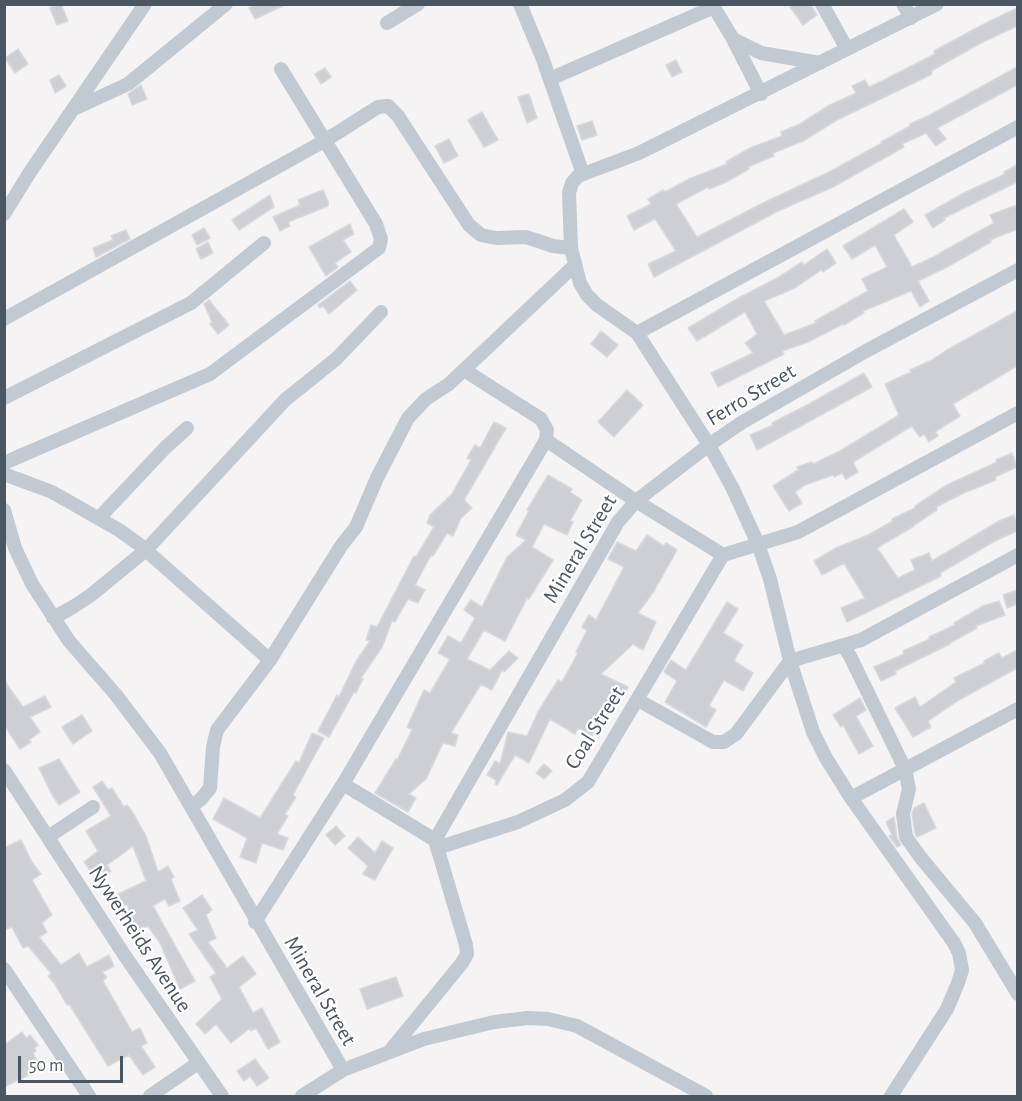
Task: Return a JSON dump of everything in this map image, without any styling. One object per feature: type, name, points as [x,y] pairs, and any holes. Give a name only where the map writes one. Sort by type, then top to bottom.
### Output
[{"type":"street","points":[[4,214],[30,172],[145,4]]},
{"type":"street","points":[[75,109],[128,84],[226,4]]},
{"type":"street","points":[[387,23],[418,4]]},
{"type":"street","points":[[520,4],[550,79],[583,174]]},
{"type":"street","points":[[822,4],[847,49]]},
{"type":"street","points":[[903,4],[911,18]]},
{"type":"street","points":[[891,1096],[947,1009],[958,983],[961,961],[954,943],[851,798],[813,732],[788,655],[770,579],[758,544],[733,489],[709,445],[637,333],[597,305],[580,283],[571,248],[569,193],[574,179],[583,174],[627,159],[937,4]]},
{"type":"street","points":[[550,79],[713,6],[761,94]]},
{"type":"street","points":[[733,39],[761,53],[820,63]]},
{"type":"street","points":[[4,463],[210,374],[379,248],[381,238],[376,224],[281,69]]},
{"type":"street","points":[[4,319],[326,140],[378,107],[388,106],[398,116],[469,225],[482,235],[526,237],[553,246],[571,248]]},
{"type":"street","points":[[637,333],[1017,127]]},
{"type":"street","points":[[4,398],[191,303],[264,243]]},
{"type":"street","points":[[191,807],[210,788],[213,747],[217,730],[270,660],[341,546],[356,527],[377,478],[408,418],[426,399],[449,384],[574,266]]},
{"type":"street","name":"Ferro Street","points":[[636,501],[741,423],[866,351],[1017,270]]},
{"type":"street","points":[[53,618],[73,608],[146,550],[285,400],[336,359],[381,312]]},
{"type":"street","points":[[464,370],[541,419],[547,430],[546,440]]},
{"type":"street","points":[[636,501],[723,555],[798,532],[1017,413]]},
{"type":"street","points":[[99,518],[187,428]]},
{"type":"street","name":"Mineral Street","points":[[255,922],[343,784],[546,440],[636,501],[618,522],[436,844]]},
{"type":"street","points":[[4,474],[52,492],[99,518],[146,550],[270,660]]},
{"type":"street","points":[[4,510],[15,548]]},
{"type":"street","points":[[4,534],[15,548]]},
{"type":"street","name":"Mineral Street","points":[[15,548],[32,584],[53,618],[160,753],[255,922],[343,1070],[302,1096]]},
{"type":"street","name":"Coal Street","points":[[436,844],[518,822],[575,794],[594,775],[723,555]]},
{"type":"street","points":[[638,700],[713,742],[724,742],[736,734],[788,655],[843,646],[861,640],[1017,555]]},
{"type":"street","points":[[843,646],[905,769],[909,789],[903,814],[906,837],[975,923],[1017,994]]},
{"type":"street","points":[[851,798],[1017,708]]},
{"type":"street","name":"Nywerheids Avenue","points":[[4,770],[125,956],[222,1096]]},
{"type":"street","points":[[343,784],[436,844],[466,945],[467,954],[462,963],[390,1052]]},
{"type":"street","points":[[48,837],[93,807]]},
{"type":"street","points":[[4,969],[89,1096]]},
{"type":"street","points":[[343,1070],[424,1040],[494,1022],[528,1018],[577,1026],[706,1096]]},
{"type":"street","points":[[150,1096],[198,1063]]},
{"type":"building","points":[[61,4],[68,21],[57,25],[50,8]]},
{"type":"building","points":[[256,4],[287,4],[255,19],[249,8]]},
{"type":"building","points":[[788,4],[810,4],[817,15],[803,25]]},
{"type":"building","points":[[1017,8],[1017,26],[931,71],[932,74],[837,120],[803,141],[773,153],[774,156],[748,167],[749,169],[726,182],[709,189],[708,187],[676,204],[697,237],[831,171],[882,143],[910,124],[1017,67],[1017,85],[937,128],[946,139],[936,146],[926,133],[902,144],[904,147],[833,187],[778,211],[654,277],[648,264],[676,251],[655,219],[634,230],[627,216],[651,204],[648,199],[663,190],[665,192],[689,179],[727,164],[726,162],[750,148],[782,136],[781,132],[856,93],[852,86],[865,80],[869,87],[876,84]]},
{"type":"building","points":[[18,49],[28,64],[15,73],[5,58]]},
{"type":"building","points":[[676,60],[682,72],[672,77],[666,65]]},
{"type":"building","points":[[325,68],[331,77],[321,84],[315,74]]},
{"type":"building","points":[[59,75],[66,86],[55,93],[50,80]]},
{"type":"building","points":[[141,85],[147,99],[132,105],[128,94]]},
{"type":"building","points":[[529,94],[537,118],[527,123],[518,97]]},
{"type":"building","points":[[482,112],[498,140],[484,147],[468,120]]},
{"type":"building","points":[[592,121],[597,135],[582,140],[577,126]]},
{"type":"building","points":[[449,139],[458,156],[444,163],[435,146]]},
{"type":"building","points":[[1017,165],[1017,182],[944,218],[945,220],[933,228],[925,215],[1005,174],[1004,172]]},
{"type":"building","points":[[323,190],[328,206],[288,222],[290,226],[280,231],[273,217],[300,205],[298,200]]},
{"type":"building","points":[[270,195],[274,207],[239,230],[232,220]]},
{"type":"building","points":[[1017,205],[1017,229],[990,240],[991,242],[918,281],[929,301],[920,307],[911,291],[863,311],[864,313],[844,325],[808,342],[782,351],[784,354],[718,387],[711,373],[753,353],[745,343],[757,334],[745,312],[697,341],[688,328],[802,262],[804,265],[827,249],[836,263],[823,272],[821,270],[795,288],[764,301],[784,335],[816,323],[815,321],[868,291],[862,279],[887,267],[875,245],[852,259],[843,246],[904,209],[913,222],[894,235],[912,267],[994,223],[990,215]]},
{"type":"building","points":[[350,224],[354,234],[343,240],[351,252],[335,263],[338,267],[326,276],[309,247]]},
{"type":"building","points":[[204,228],[210,238],[197,245],[192,235]]},
{"type":"building","points":[[126,230],[130,239],[96,257],[93,248],[113,240],[111,236]]},
{"type":"building","points":[[208,242],[213,253],[201,259],[196,249]]},
{"type":"building","points":[[350,281],[357,290],[329,314],[323,306],[320,308],[318,305]]},
{"type":"building","points":[[209,300],[229,325],[218,334],[210,324],[212,322],[204,304]]},
{"type":"building","points":[[1017,311],[1017,366],[953,404],[960,416],[935,432],[938,436],[929,442],[924,434],[920,437],[912,426],[853,462],[858,472],[846,479],[842,473],[805,485],[795,492],[802,503],[789,511],[773,486],[798,470],[797,467],[812,462],[813,464],[840,451],[899,415],[885,384],[911,372],[910,370],[932,360]]},
{"type":"building","points":[[601,331],[618,345],[607,357],[591,344]]},
{"type":"building","points":[[864,373],[872,387],[757,450],[750,435],[773,425],[772,423]]},
{"type":"building","points":[[627,390],[643,405],[614,437],[598,422]]},
{"type":"building","points":[[494,422],[506,428],[464,500],[472,508],[461,518],[453,536],[447,533],[433,556],[431,555],[415,585],[425,590],[418,603],[408,599],[395,622],[392,621],[382,647],[361,678],[363,679],[356,693],[354,692],[329,737],[318,731],[337,695],[339,697],[356,661],[370,641],[366,640],[371,625],[377,627],[414,556],[416,557],[434,527],[427,523],[430,515],[452,494],[471,460],[467,458],[475,445],[480,448]]},
{"type":"building","points":[[1012,453],[1017,467],[995,477],[996,480],[936,507],[937,510],[914,526],[877,548],[898,578],[915,570],[911,560],[929,553],[932,561],[999,521],[1014,515],[1017,531],[940,573],[941,576],[847,622],[841,608],[865,598],[844,563],[822,575],[814,561],[893,521],[892,519],[915,508],[945,486]]},
{"type":"building","points":[[548,475],[572,489],[570,492],[582,500],[570,521],[573,522],[567,535],[544,524],[532,547],[553,560],[529,599],[527,598],[505,641],[484,630],[467,659],[490,670],[509,651],[518,658],[504,672],[502,670],[492,690],[481,684],[451,733],[458,735],[455,746],[443,743],[426,779],[409,794],[416,798],[408,812],[375,793],[397,760],[412,730],[407,727],[424,690],[430,693],[450,659],[438,653],[448,636],[461,643],[475,618],[464,610],[471,600],[482,607],[507,557],[526,540],[516,535],[529,511],[527,510]]},
{"type":"building","points":[[647,535],[664,546],[666,543],[677,550],[654,591],[638,613],[656,622],[643,650],[633,644],[601,674],[628,687],[623,697],[617,694],[613,701],[611,700],[592,736],[578,728],[575,734],[550,719],[529,763],[515,755],[497,785],[495,784],[496,780],[487,775],[495,761],[500,764],[508,732],[527,736],[538,712],[558,680],[562,682],[578,653],[576,652],[587,630],[582,627],[589,615],[596,620],[624,567],[608,559],[617,542],[636,551]]},
{"type":"building","points":[[1017,590],[1017,604],[1007,608],[1003,595]]},
{"type":"building","points":[[999,601],[1005,615],[976,626],[977,628],[950,644],[895,671],[896,674],[881,681],[874,667],[904,654],[903,651],[955,625],[954,623],[983,606]]},
{"type":"building","points":[[727,602],[738,609],[723,633],[743,645],[734,661],[753,673],[743,691],[724,680],[709,706],[716,710],[706,727],[665,702],[677,681],[664,672],[671,660],[686,670]]},
{"type":"building","points":[[1017,650],[1017,668],[959,700],[928,721],[931,727],[913,737],[895,708],[915,697],[920,707],[956,682],[954,678],[985,663],[984,661],[999,653],[1002,658]]},
{"type":"building","points":[[4,680],[23,707],[45,696],[51,707],[30,717],[40,732],[20,749],[4,725]]},
{"type":"building","points":[[860,698],[866,710],[856,716],[873,746],[859,754],[843,725],[841,727],[833,715]]},
{"type":"building","points":[[82,715],[92,731],[73,744],[62,727]]},
{"type":"building","points":[[312,733],[324,738],[293,795],[296,797],[285,814],[288,816],[277,834],[288,838],[283,850],[262,843],[256,863],[240,857],[247,838],[213,819],[224,798],[260,818],[296,761],[299,763]]},
{"type":"building","points":[[59,759],[80,792],[59,805],[39,768]]},
{"type":"building","points":[[544,764],[552,771],[544,779],[536,773]]},
{"type":"building","points":[[102,781],[108,790],[112,788],[124,807],[127,805],[133,813],[146,836],[158,872],[168,866],[174,877],[171,879],[180,901],[169,906],[165,899],[153,906],[195,981],[180,989],[160,943],[148,926],[136,931],[127,904],[124,906],[118,894],[146,881],[133,846],[107,865],[111,871],[98,881],[84,862],[98,851],[86,831],[111,816],[93,787]]},
{"type":"building","points":[[924,803],[936,828],[917,837],[912,814],[914,808]]},
{"type":"building","points":[[894,817],[897,838],[901,845],[897,847],[889,836],[892,835],[886,822]]},
{"type":"building","points":[[336,826],[345,836],[335,845],[326,835]]},
{"type":"building","points":[[358,837],[375,853],[382,841],[393,848],[375,880],[363,874],[368,866],[348,848]]},
{"type":"building","points":[[21,840],[41,874],[32,880],[52,915],[42,923],[47,932],[39,937],[61,965],[79,953],[87,967],[109,955],[114,966],[102,972],[107,977],[103,981],[132,1032],[140,1028],[147,1043],[141,1046],[155,1067],[143,1075],[129,1055],[108,1066],[69,1004],[67,1005],[48,976],[51,973],[28,946],[23,948],[12,927],[4,930],[4,848]]},
{"type":"building","points":[[202,895],[212,910],[206,915],[216,938],[208,942],[227,968],[243,956],[256,974],[239,987],[253,1013],[262,1008],[280,1042],[268,1049],[256,1028],[251,1031],[250,1028],[231,1043],[216,1024],[205,1034],[196,1024],[222,999],[210,977],[216,973],[189,934],[198,930],[183,908]]},
{"type":"building","points":[[396,977],[403,996],[367,1009],[360,989]]},
{"type":"building","points":[[22,1032],[26,1038],[30,1035],[38,1045],[34,1048],[36,1051],[33,1053],[41,1069],[4,1087],[4,1045]]},
{"type":"building","points":[[255,1059],[269,1078],[257,1086],[250,1076],[244,1081],[237,1071]]}]
